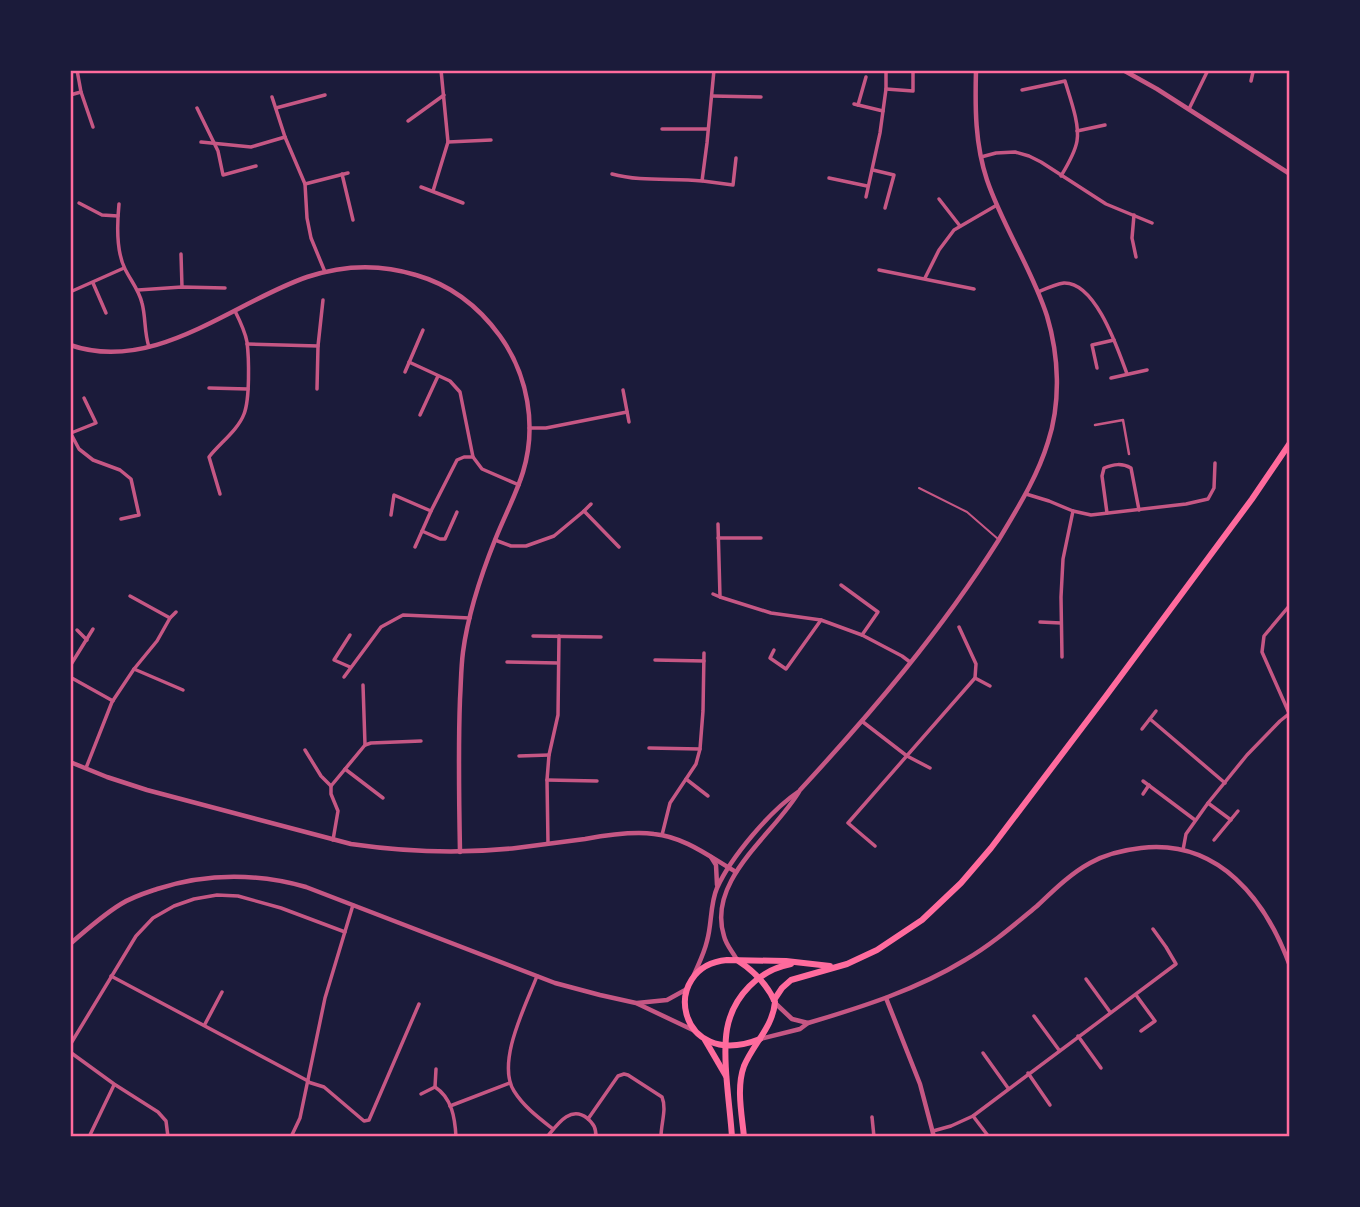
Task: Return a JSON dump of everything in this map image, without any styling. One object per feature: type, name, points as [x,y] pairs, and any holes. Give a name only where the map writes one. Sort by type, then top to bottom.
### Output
[{"type":"main road","points":[[744,1137],[741,1076],[746,1062],[772,1018],[775,1001],[782,988],[791,980],[860,959],[906,932],[975,868],[1106,696],[1252,499],[1290,443]]},
{"type":"main road","points":[[727,1077],[704,1040],[695,1032],[686,1011],[687,989],[693,977],[704,967],[722,960],[800,962],[836,967]]},
{"type":"main road","points":[[737,960],[749,968],[775,1001]]},
{"type":"main road","points":[[732,1137],[726,1045],[734,1008],[758,978],[779,967],[800,962]]},
{"type":"main road","points":[[704,1040],[726,1045],[760,1039]]},
{"type":"street","points":[[76,70],[93,127]]},
{"type":"street","points":[[433,191],[448,142],[441,70]]},
{"type":"street","points":[[702,181],[714,70]]},
{"type":"street","points":[[866,197],[880,133],[886,70]]},
{"type":"street","points":[[913,70],[913,91]]},
{"type":"street","points":[[693,977],[707,943],[718,887],[740,851],[863,722],[975,578],[1026,495],[1049,441],[1057,382],[1052,335],[1038,292],[987,179],[976,132],[976,70]]},
{"type":"street","points":[[1123,70],[1290,174]]},
{"type":"street","points":[[1189,109],[1208,70]]},
{"type":"street","points":[[1249,70],[1253,72],[1251,81]]},
{"type":"street","points":[[866,77],[856,105],[883,111]]},
{"type":"street","points":[[1022,90],[1065,81],[1077,131],[1077,142],[1061,176]]},
{"type":"street","points":[[886,89],[922,91]]},
{"type":"street","points":[[70,94],[81,92]]},
{"type":"street","points":[[408,121],[444,94]]},
{"type":"street","points":[[276,108],[325,95]]},
{"type":"street","points":[[272,96],[285,137],[305,184],[307,218],[325,272]]},
{"type":"street","points":[[712,96],[761,97]]},
{"type":"street","points":[[197,108],[218,151],[222,174],[256,166]]},
{"type":"street","points":[[1077,131],[1105,125]]},
{"type":"street","points":[[662,129],[708,129]]},
{"type":"street","points":[[201,142],[251,146],[285,137]]},
{"type":"street","points":[[448,142],[491,139]]},
{"type":"street","points":[[981,157],[1015,152],[1028,156],[1106,204],[1152,223]]},
{"type":"street","points":[[612,174],[631,179],[681,179],[733,185],[736,158]]},
{"type":"street","points":[[873,170],[894,175],[885,208]]},
{"type":"street","points":[[305,184],[348,173]]},
{"type":"street","points":[[342,174],[353,220]]},
{"type":"street","points":[[828,177],[867,186]]},
{"type":"street","points":[[421,187],[463,203]]},
{"type":"street","points":[[939,199],[960,226]]},
{"type":"street","points":[[79,203],[102,215],[118,216]]},
{"type":"street","points":[[119,204],[120,248],[124,268],[138,290],[143,305],[149,346]]},
{"type":"street","points":[[925,278],[939,250],[954,230],[997,205]]},
{"type":"street","points":[[1134,215],[1132,238],[1136,257]]},
{"type":"street","points":[[181,254],[182,287]]},
{"type":"street","points":[[70,345],[105,352],[149,346],[190,332],[288,285],[325,272],[366,267],[396,270],[427,278],[467,301],[490,322],[510,350],[524,385],[529,410],[528,452],[519,485],[495,540],[470,618],[463,652],[459,726],[460,852]]},
{"type":"street","points":[[70,292],[124,268]]},
{"type":"street","points":[[879,270],[974,289]]},
{"type":"street","points":[[93,283],[106,313]]},
{"type":"street","points":[[1038,292],[1064,283],[1084,291],[1102,314],[1127,374]]},
{"type":"street","points":[[138,290],[225,288]]},
{"type":"street","points":[[317,389],[323,300]]},
{"type":"street","points":[[220,494],[209,457],[244,415],[248,389],[247,344],[235,311]]},
{"type":"street","points":[[405,372],[423,330]]},
{"type":"street","points":[[1097,368],[1092,345],[1114,340]]},
{"type":"street","points":[[247,344],[318,346]]},
{"type":"street","points":[[409,362],[450,382],[460,392],[473,457],[482,469],[519,485]]},
{"type":"street","points":[[1111,378],[1147,370]]},
{"type":"street","points":[[420,415],[438,376]]},
{"type":"street","points":[[209,388],[248,389]]},
{"type":"street","points":[[623,390],[629,422]]},
{"type":"street","points":[[84,398],[96,423],[70,433],[79,449],[93,460],[120,470],[131,479],[139,515],[121,520]]},
{"type":"street","points":[[529,428],[546,428],[627,412]]},
{"type":"street","points":[[1095,425],[1123,420],[1129,454]]},
{"type":"street","points":[[415,547],[457,460],[473,457]]},
{"type":"street","points":[[1026,495],[1091,515],[1186,504],[1208,499],[1214,488],[1215,463]]},
{"type":"street","points":[[1107,514],[1102,476],[1104,468],[1113,465],[1131,468],[1139,510]]},
{"type":"street","points":[[391,515],[395,489]]},
{"type":"street","points":[[394,495],[431,511]]},
{"type":"street","points":[[495,540],[511,546],[526,546],[554,536],[591,505]]},
{"type":"street","points":[[584,511],[620,547]]},
{"type":"street","points":[[1062,657],[1063,559],[1073,511]]},
{"type":"street","points":[[422,531],[445,539],[457,512]]},
{"type":"street","points":[[718,524],[720,597]]},
{"type":"street","points":[[718,538],[761,538]]},
{"type":"street","points":[[841,585],[878,611],[862,635]]},
{"type":"street","points":[[713,594],[771,613],[821,620],[862,635],[910,662]]},
{"type":"street","points":[[130,596],[170,618]]},
{"type":"street","points":[[1183,850],[1186,834],[1208,803],[1247,755],[1289,713],[1262,652],[1264,636],[1290,605]]},
{"type":"street","points":[[86,768],[113,701],[176,611]]},
{"type":"street","points":[[344,677],[381,627],[402,615],[470,618]]},
{"type":"street","points":[[774,650],[770,658],[786,669],[821,620]]},
{"type":"street","points":[[1040,622],[1061,622]]},
{"type":"street","points":[[875,846],[848,823],[975,678],[976,664],[959,627]]},
{"type":"street","points":[[77,629],[87,639]]},
{"type":"street","points":[[70,666],[93,629]]},
{"type":"street","points":[[350,635],[334,660],[350,667]]},
{"type":"street","points":[[533,636],[601,637]]},
{"type":"street","points":[[548,843],[547,780],[549,755],[558,715],[559,636]]},
{"type":"street","points":[[662,835],[670,803],[696,764],[700,749],[704,711],[704,653]]},
{"type":"street","points":[[655,660],[704,660]]},
{"type":"street","points":[[507,662],[558,663]]},
{"type":"street","points":[[134,669],[183,690]]},
{"type":"street","points":[[70,677],[113,701]]},
{"type":"street","points":[[975,678],[990,686]]},
{"type":"street","points":[[363,685],[365,746]]},
{"type":"street","points":[[1142,729],[1156,711]]},
{"type":"street","points":[[1150,719],[1225,783]]},
{"type":"street","points":[[863,722],[907,756],[930,768]]},
{"type":"street","points":[[333,840],[338,811],[331,794],[331,786],[365,746],[371,743],[421,741]]},
{"type":"street","points":[[649,748],[700,749]]},
{"type":"street","points":[[304,750],[331,786]]},
{"type":"street","points":[[519,756],[549,755]]},
{"type":"street","points":[[70,762],[147,790],[333,840],[385,848],[460,852],[631,834],[662,835],[690,845],[736,872]]},
{"type":"street","points":[[345,769],[383,798]]},
{"type":"street","points":[[686,779],[708,796]]},
{"type":"street","points":[[547,780],[597,781]]},
{"type":"street","points":[[1143,781],[1195,820]]},
{"type":"street","points":[[1143,794],[1149,785]]},
{"type":"street","points":[[737,960],[725,940],[722,907],[725,895],[736,872],[800,790]]},
{"type":"street","points":[[1208,803],[1231,820]]},
{"type":"street","points":[[1214,841],[1238,811]]},
{"type":"street","points":[[760,1039],[800,1029],[808,1023],[886,998],[937,976],[1002,935],[1070,876],[1110,854],[1127,849],[1156,846],[1183,850],[1228,872],[1248,890],[1270,923],[1290,966]]},
{"type":"street","points":[[711,856],[716,865],[718,887]]},
{"type":"street","points":[[70,944],[123,903],[147,892],[211,876],[243,876],[281,880],[306,887],[537,976],[600,996],[636,1003],[653,1003],[667,1000],[687,989]]},
{"type":"street","points":[[70,1045],[136,936],[153,918],[174,906],[217,895],[238,897],[281,908],[345,932]]},
{"type":"street","points":[[291,1137],[300,1118],[324,998],[353,905]]},
{"type":"street","points":[[886,998],[920,1084],[934,1134],[973,1115],[1176,964],[1153,929]]},
{"type":"street","points":[[111,976],[324,1087],[364,1121],[369,1119],[419,1004]]},
{"type":"street","points":[[537,976],[512,1041],[508,1060],[510,1083],[528,1109],[553,1129]]},
{"type":"street","points":[[1086,979],[1110,1012]]},
{"type":"street","points":[[205,1025],[222,992]]},
{"type":"street","points":[[1136,995],[1155,1021],[1141,1031]]},
{"type":"street","points":[[775,1001],[792,1018],[808,1023]]},
{"type":"street","points":[[636,1003],[695,1032]]},
{"type":"street","points":[[1034,1016],[1059,1050]]},
{"type":"street","points":[[1078,1036],[1101,1068]]},
{"type":"street","points":[[70,1052],[158,1112],[166,1121],[168,1137]]},
{"type":"street","points":[[983,1052],[1008,1088]]},
{"type":"street","points":[[435,1087],[436,1069]]},
{"type":"street","points":[[1028,1073],[1049,1105]]},
{"type":"street","points":[[588,1119],[618,1076],[624,1074],[662,1097],[665,1106],[661,1137]]},
{"type":"street","points":[[450,1106],[510,1083]]},
{"type":"street","points":[[89,1137],[114,1084]]},
{"type":"street","points":[[421,1094],[435,1087]]},
{"type":"street","points":[[435,1087],[450,1106],[455,1118],[456,1137]]},
{"type":"street","points":[[547,1137],[563,1118],[572,1114],[581,1114],[595,1125],[596,1137]]},
{"type":"street","points":[[973,1115],[989,1137]]},
{"type":"street","points":[[872,1117],[874,1137]]},
{"type":"lane","points":[[919,488],[967,512],[999,539]]}]
